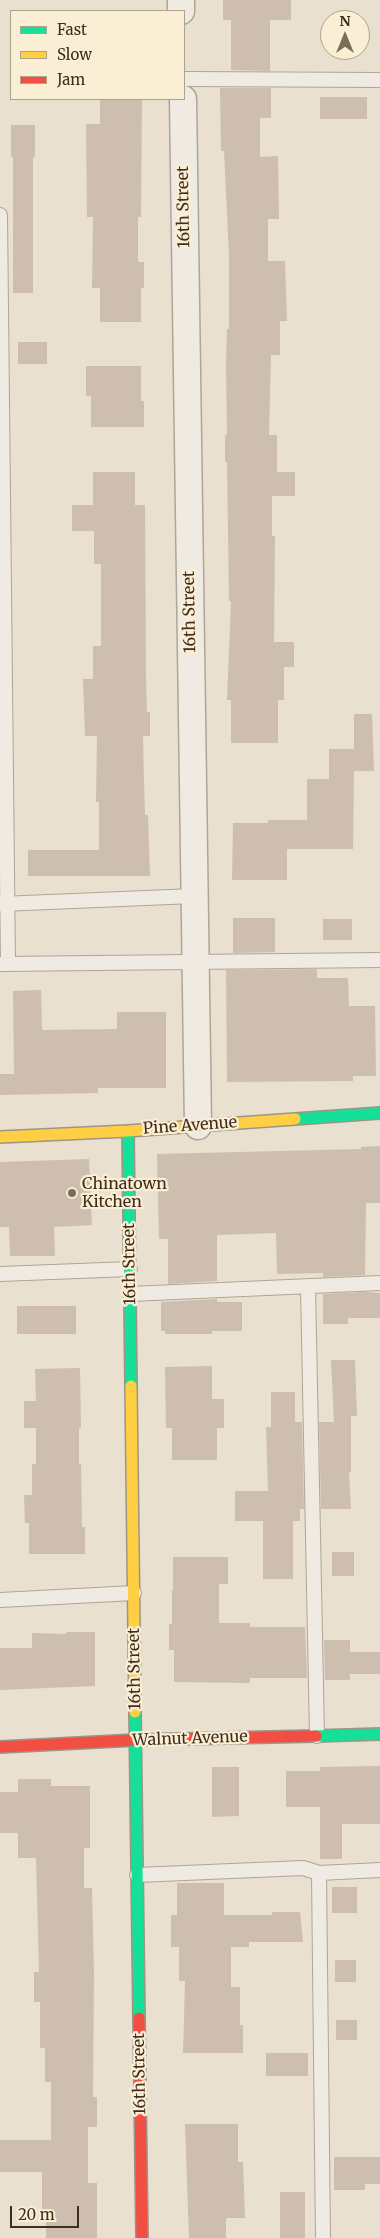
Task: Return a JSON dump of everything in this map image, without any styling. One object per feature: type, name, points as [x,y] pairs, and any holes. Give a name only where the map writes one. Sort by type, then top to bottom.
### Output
[{"type":"street","name":"16th Street","points":[[183,100],[198,1126]]},
{"type":"street","name":"Pine Avenue","points":[[0,1137],[128,1131],[380,1113]]},
{"type":"street","name":"16th Street","points":[[128,1131],[142,2238]]},
{"type":"street","name":"Walnut Avenue","points":[[0,1748],[136,1740],[380,1734]]},
{"type":"lane","points":[[185,79],[380,80]]},
{"type":"lane","points":[[0,215],[4,964],[380,960]]},
{"type":"lane","points":[[4,904],[194,896]]},
{"type":"lane","points":[[0,1274],[130,1269]]},
{"type":"lane","points":[[130,1294],[380,1283]]},
{"type":"lane","points":[[308,1286],[317,1736]]},
{"type":"lane","points":[[0,1600],[134,1593]]},
{"type":"lane","points":[[137,1875],[303,1868],[319,1873],[380,1870]]},
{"type":"lane","points":[[319,1873],[323,2238]]},
{"type":"building","points":[[223,0],[291,0],[291,20],[270,20],[270,71],[231,70],[231,20],[223,20]]},
{"type":"building","points":[[220,88],[271,88],[271,118],[260,118],[260,157],[278,156],[279,219],[268,219],[268,261],[285,261],[287,321],[280,321],[280,355],[271,355],[269,435],[277,435],[277,472],[295,472],[295,496],[272,496],[272,536],[275,536],[274,642],[294,642],[294,667],[284,667],[284,700],[278,700],[278,743],[231,743],[231,700],[227,700],[231,601],[229,601],[227,462],[225,462],[229,256],[224,151],[221,151]]},
{"type":"building","points":[[320,97],[367,97],[367,119],[320,119]]},
{"type":"building","points":[[100,100],[142,100],[141,217],[138,217],[138,262],[144,262],[144,288],[141,288],[141,322],[100,322],[100,288],[92,288],[93,217],[87,217],[86,124],[100,124]]},
{"type":"building","points":[[11,125],[35,125],[35,157],[33,157],[33,293],[13,293],[13,157],[11,157]]},
{"type":"building","points":[[18,342],[47,342],[47,364],[18,364]]},
{"type":"building","points":[[86,366],[141,366],[141,401],[144,401],[144,427],[91,427],[91,396],[86,396]]},
{"type":"building","points":[[93,472],[135,472],[135,505],[145,505],[146,679],[147,712],[150,712],[150,736],[143,736],[145,815],[148,815],[150,876],[28,876],[28,850],[99,850],[99,802],[96,802],[97,736],[85,736],[83,679],[93,679],[93,646],[101,646],[101,564],[94,564],[94,531],[72,531],[72,505],[93,505]]},
{"type":"building","points":[[354,714],[372,714],[374,771],[354,771],[353,849],[287,849],[287,880],[232,880],[233,823],[268,823],[268,820],[307,820],[307,779],[329,779],[329,749],[354,749]]},
{"type":"building","points":[[233,918],[275,918],[275,952],[233,953]]},
{"type":"building","points":[[323,919],[352,919],[352,940],[323,940]]},
{"type":"building","points":[[317,969],[317,978],[348,978],[349,1006],[375,1006],[376,1076],[353,1076],[353,1081],[227,1082],[226,970]]},
{"type":"building","points":[[41,990],[42,1030],[117,1029],[117,1012],[166,1012],[166,1088],[98,1088],[98,1093],[0,1095],[0,1074],[14,1074],[13,991]]},
{"type":"building","points":[[380,1146],[380,1203],[366,1203],[365,1275],[323,1277],[323,1273],[277,1274],[276,1233],[217,1235],[217,1281],[168,1284],[168,1239],[159,1239],[157,1154],[361,1149],[361,1147]]},
{"type":"building","points":[[89,1159],[92,1225],[54,1227],[55,1256],[10,1256],[9,1227],[0,1227],[0,1162]]},
{"type":"building","points":[[380,1293],[380,1318],[348,1318],[348,1324],[323,1324],[323,1294]]},
{"type":"building","points":[[217,1299],[217,1302],[242,1302],[242,1331],[212,1331],[212,1334],[165,1334],[165,1331],[161,1331],[161,1302]]},
{"type":"building","points":[[17,1306],[76,1306],[76,1334],[17,1334]]},
{"type":"building","points":[[331,1360],[355,1360],[357,1416],[351,1416],[351,1472],[349,1472],[351,1509],[321,1509],[319,1422],[334,1422]]},
{"type":"building","points":[[212,1366],[212,1399],[224,1399],[224,1428],[217,1428],[217,1460],[172,1460],[172,1428],[166,1428],[165,1367]]},
{"type":"building","points":[[80,1368],[81,1428],[79,1428],[79,1464],[81,1464],[82,1527],[85,1527],[85,1554],[29,1554],[29,1523],[25,1523],[24,1495],[32,1495],[32,1464],[36,1464],[36,1428],[24,1428],[24,1401],[36,1401],[35,1369]]},
{"type":"building","points":[[271,1392],[295,1392],[295,1422],[302,1422],[304,1509],[300,1509],[300,1521],[293,1521],[293,1579],[263,1579],[263,1521],[235,1521],[235,1491],[268,1491],[266,1427],[271,1427]]},
{"type":"building","points":[[332,1552],[354,1552],[354,1576],[332,1576]]},
{"type":"building","points":[[173,1557],[228,1557],[228,1584],[219,1584],[219,1623],[250,1623],[250,1627],[305,1627],[307,1678],[250,1678],[250,1683],[174,1682],[174,1650],[169,1650],[169,1624],[172,1624]]},
{"type":"building","points":[[66,1632],[95,1632],[95,1686],[0,1690],[0,1648],[32,1648],[32,1633],[66,1634]]},
{"type":"building","points":[[324,1640],[350,1640],[350,1652],[380,1652],[380,1674],[350,1674],[350,1680],[325,1680]]},
{"type":"building","points":[[380,1766],[380,1824],[342,1824],[342,1859],[320,1859],[320,1807],[286,1807],[286,1771],[320,1771],[320,1767]]},
{"type":"building","points":[[212,1767],[239,1767],[239,1816],[212,1817]]},
{"type":"building","points":[[18,1779],[51,1779],[51,1786],[90,1786],[90,1848],[84,1848],[84,1888],[92,1888],[94,1972],[93,2097],[97,2097],[97,2127],[88,2127],[88,2183],[97,2183],[97,2238],[46,2238],[46,2211],[42,2211],[42,2172],[0,2172],[0,2140],[51,2140],[51,2082],[45,2082],[45,2048],[40,2048],[40,2002],[34,2002],[34,1972],[39,1972],[36,1858],[18,1858],[18,1833],[0,1833],[0,1792],[18,1792]]},
{"type":"building","points":[[177,1883],[224,1883],[224,1915],[272,1915],[272,1912],[300,1912],[303,1942],[249,1942],[249,1947],[231,1947],[231,1987],[240,1987],[240,2025],[243,2025],[243,2053],[183,2053],[185,1981],[179,1981],[179,1947],[171,1947],[171,1915],[177,1915]]},
{"type":"building","points":[[332,1887],[357,1887],[357,1913],[332,1913]]},
{"type":"building","points":[[335,1960],[356,1960],[356,1982],[335,1982]]},
{"type":"building","points":[[336,2020],[357,2020],[357,2040],[336,2040]]},
{"type":"building","points":[[266,2053],[308,2053],[308,2076],[266,2076]]},
{"type":"building","points":[[185,2124],[238,2124],[238,2162],[243,2162],[245,2218],[226,2218],[226,2238],[189,2238]]},
{"type":"building","points":[[334,2157],[380,2157],[380,2184],[365,2184],[365,2190],[334,2190]]},
{"type":"building","points":[[280,2192],[305,2192],[305,2238],[280,2238]]},
{"type":"traffic: fast","points":[[295,1119],[380,1113]]},
{"type":"traffic: fast","points":[[128,1131],[131,1386]]},
{"type":"traffic: fast","points":[[135,1712],[139,2018]]},
{"type":"traffic: fast","points":[[316,1736],[380,1734]]},
{"type":"traffic: slow","points":[[0,1137],[128,1131],[295,1119]]},
{"type":"traffic: slow","points":[[131,1386],[135,1712]]},
{"type":"traffic: jam","points":[[0,1747],[136,1740],[316,1736]]},
{"type":"traffic: jam","points":[[139,2018],[142,2238]]},
{"type":"place","name":"Chinatown Kitchen","points":[[72,1193]]}]
